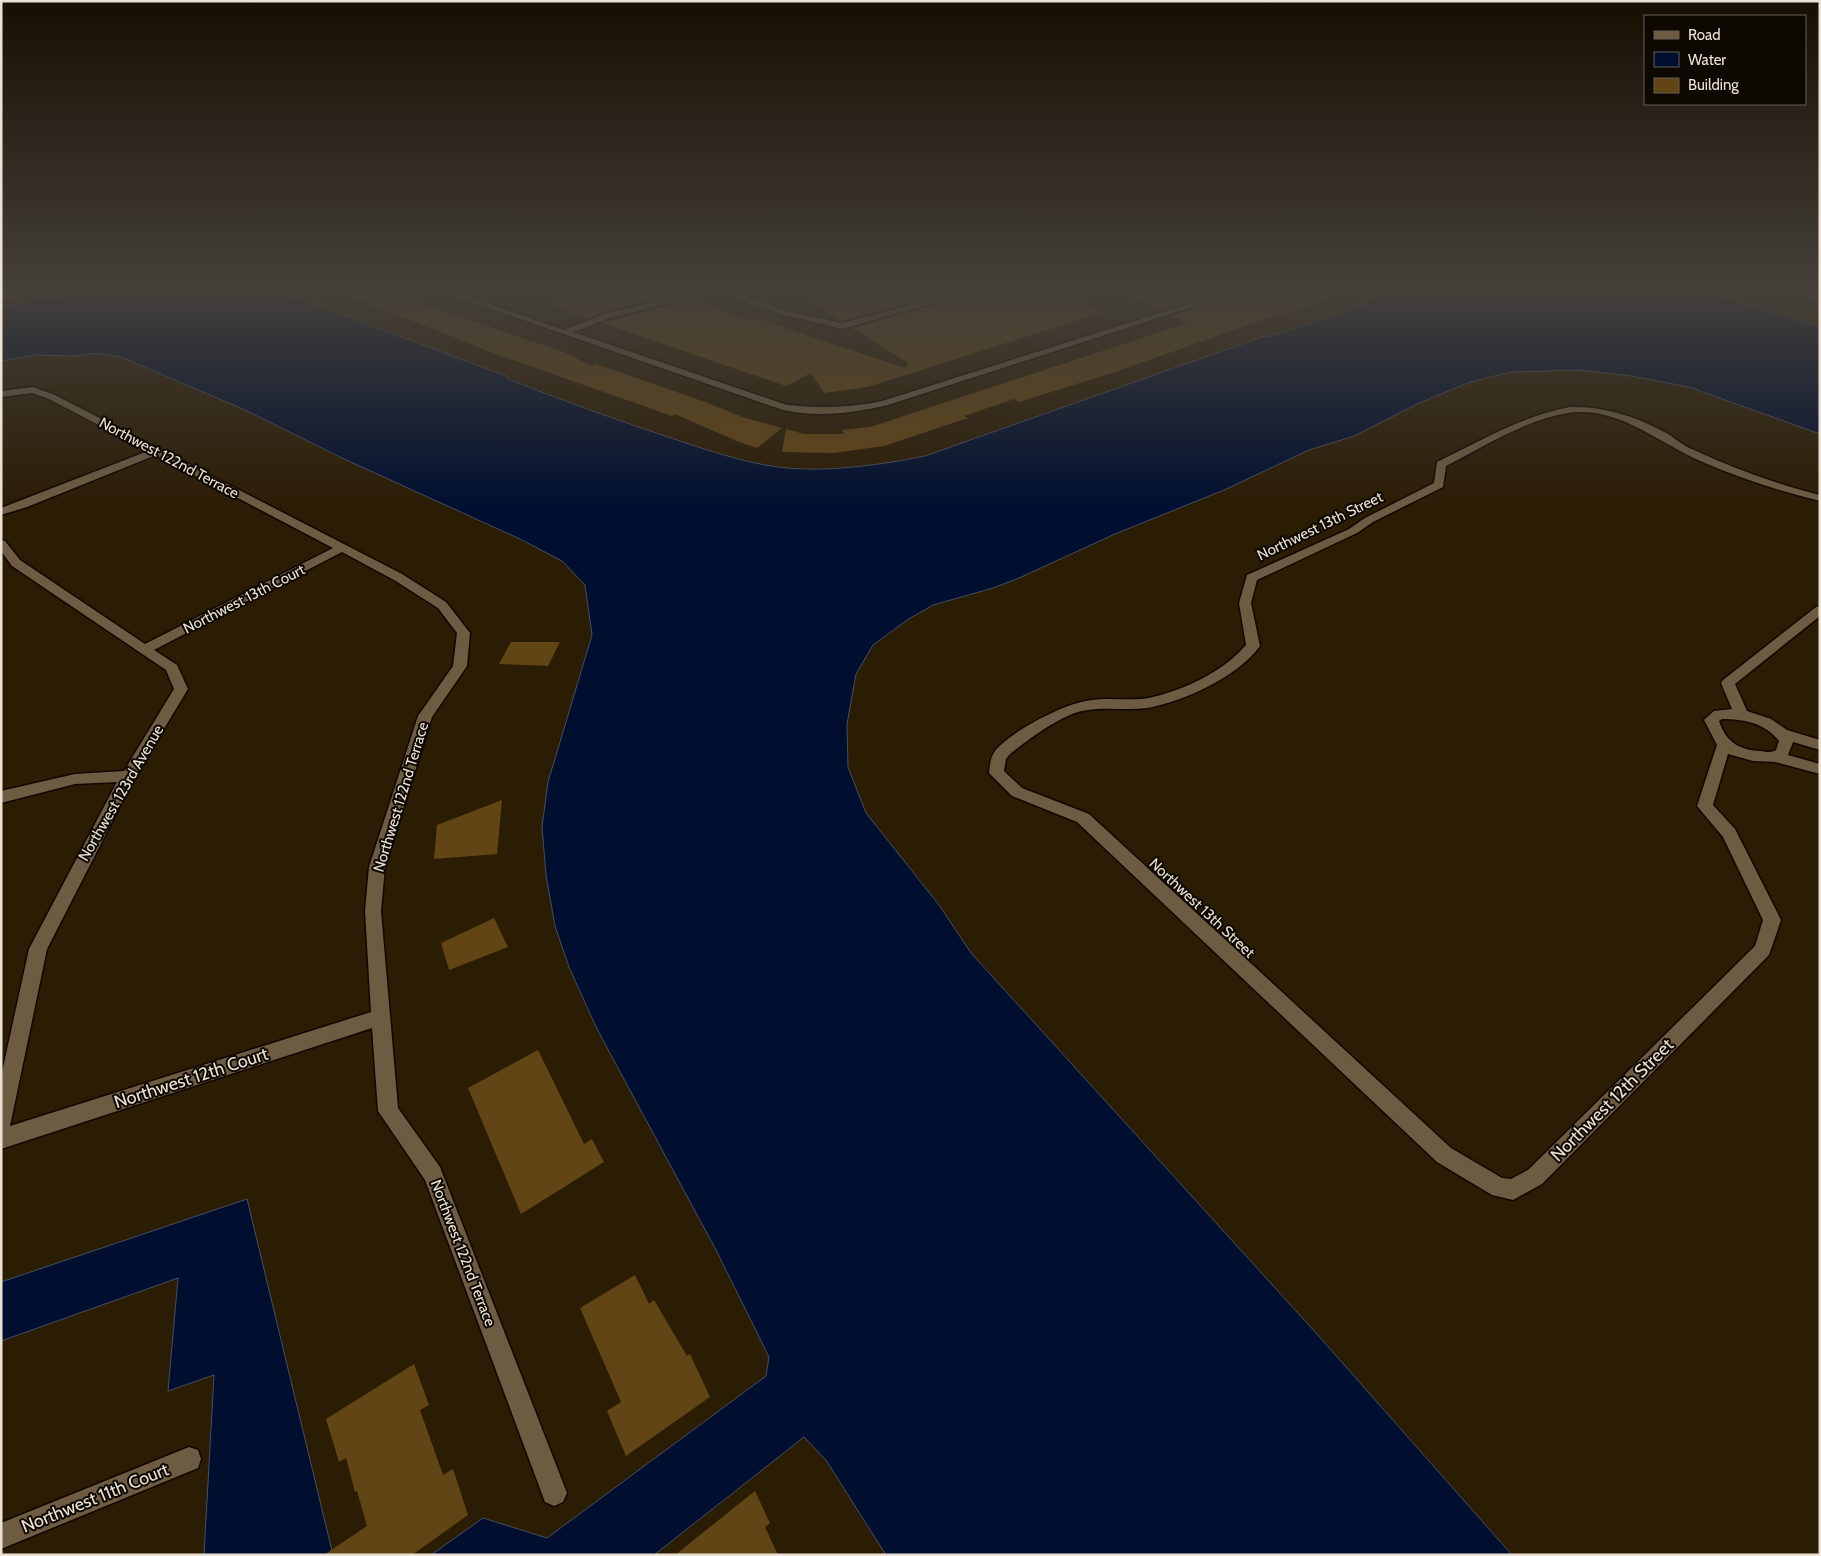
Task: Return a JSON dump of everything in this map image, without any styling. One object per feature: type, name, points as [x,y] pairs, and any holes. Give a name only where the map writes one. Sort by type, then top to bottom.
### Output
[{"type":"street","points":[[658,364],[786,408],[818,412],[843,412],[885,403],[1009,364]]},
{"type":"street","name":"Northwest 122nd Terrace","points":[[1,394],[33,390],[52,397],[398,577],[442,605],[464,633],[460,666],[425,716],[377,866],[373,911],[388,1111],[433,1174],[554,1493]]},
{"type":"street","name":"Northwest 13th Street","points":[[1278,1000],[1083,818],[1017,792],[996,773],[999,756],[1003,751],[1008,746],[1074,708],[1114,702],[1146,703],[1166,698],[1187,691],[1246,656],[1253,646],[1245,603],[1251,578],[1353,531],[1369,520],[1439,485],[1441,464],[1541,416],[1571,410],[1593,411],[1616,417],[1645,428],[1688,452],[1733,471],[1792,492],[1820,498]]},
{"type":"street","points":[[1,512],[23,505],[156,451]]},
{"type":"street","name":"Northwest 123rd Avenue","points":[[1,544],[16,563],[172,668],[181,689],[128,776],[38,949],[1,1124]]},
{"type":"street","name":"Northwest 13th Court","points":[[146,649],[341,548]]},
{"type":"street","points":[[1741,715],[1728,683],[1820,610]]},
{"type":"street","points":[[1820,745],[1783,734],[1768,724],[1752,717],[1720,714],[1711,720],[1714,730],[1724,745],[1739,754],[1775,758],[1820,769]]},
{"type":"street","points":[[1775,758],[1786,747],[1787,740],[1783,734]]},
{"type":"street","name":"Northwest 12th Street","points":[[1278,1000],[1444,1155],[1499,1188],[1513,1190],[1535,1177],[1764,950],[1772,920],[1729,833],[1705,806],[1724,745]]},
{"type":"street","points":[[1,797],[75,779],[128,776]]},
{"type":"street","name":"Northwest 12th Court","points":[[1,1139],[380,1017]]},
{"type":"street","name":"Northwest 11th Court","points":[[1,1536],[189,1460]]},
{"type":"water","points":[[136,364],[473,364],[506,376],[508,379],[608,416],[723,455],[778,467],[833,469],[925,456],[1187,364],[1820,364],[1820,434],[1689,387],[1631,376],[1580,370],[1511,372],[1470,382],[1417,404],[1354,436],[1309,450],[1224,490],[1115,534],[1019,578],[993,588],[933,605],[907,620],[873,645],[856,674],[847,724],[848,767],[866,813],[939,905],[971,953],[1316,1333],[1512,1555],[886,1555],[826,1460],[804,1437],[654,1555],[431,1555],[483,1518],[547,1538],[766,1376],[769,1357],[716,1250],[597,1029],[569,967],[555,926],[546,875],[542,827],[548,782],[592,635],[585,585],[562,561],[520,539],[342,458],[245,410]]},
{"type":"water","points":[[247,1199],[333,1555],[204,1555],[214,1375],[168,1391],[178,1278],[1,1341],[1,1282]]},
{"type":"building","points":[[523,364],[587,364],[592,366],[596,364],[708,403],[742,417],[782,428],[757,448],[675,414],[672,416]]},
{"type":"building","points":[[721,364],[892,364],[905,368],[908,364],[941,364],[868,387],[824,393],[811,373],[786,386]]},
{"type":"building","points":[[1064,364],[1139,364],[1019,402],[1014,399],[964,416],[968,418],[884,446],[833,453],[782,452],[786,429],[804,434],[844,434],[842,430],[870,427]]},
{"type":"building","points":[[511,642],[560,642],[548,666],[499,664]]},
{"type":"building","points":[[502,800],[497,854],[434,859],[437,825]]},
{"type":"building","points":[[494,918],[508,947],[449,970],[441,943]]},
{"type":"building","points":[[538,1050],[584,1144],[592,1139],[604,1162],[521,1214],[468,1088]]},
{"type":"building","points":[[635,1275],[649,1304],[654,1300],[687,1356],[690,1354],[710,1397],[626,1456],[607,1411],[621,1402],[580,1308]]},
{"type":"building","points":[[414,1364],[429,1405],[420,1410],[443,1475],[453,1469],[468,1515],[412,1555],[324,1555],[367,1526],[346,1458],[339,1462],[326,1419]]},
{"type":"building","points":[[755,1491],[770,1523],[765,1527],[778,1555],[675,1555]]}]
